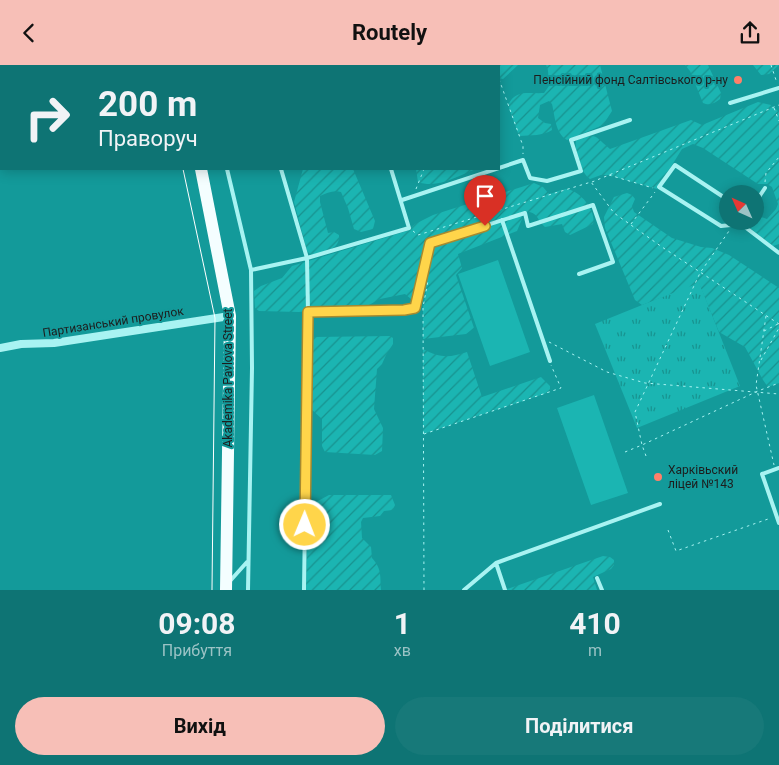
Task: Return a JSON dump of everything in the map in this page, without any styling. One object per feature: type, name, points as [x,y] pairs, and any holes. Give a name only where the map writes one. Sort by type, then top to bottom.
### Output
[{"type":"main road","name":"Akademika Pavlova Street","points":[[201,170],[230,317],[226,587]]},
{"type":"street","name":"Партизанський провулок","points":[[0,349],[21,344],[54,343],[230,317]]},
{"type":"lane","points":[[730,103],[779,89]]},
{"type":"lane","points":[[500,168],[523,161],[530,178],[548,181],[581,171],[571,140],[630,120]]},
{"type":"lane","points":[[719,194],[675,165],[659,187],[719,225]]},
{"type":"lane","points":[[227,170],[251,270],[252,368],[248,590]]},
{"type":"lane","points":[[281,170],[307,259],[304,590]]},
{"type":"lane","points":[[251,270],[307,259],[409,228],[391,170]]},
{"type":"lane","points":[[402,200],[494,170]]},
{"type":"lane","points":[[308,312],[404,310],[415,308],[430,243],[524,213],[528,226],[592,205],[613,262],[579,273]]},
{"type":"lane","points":[[502,220],[550,361]]},
{"type":"lane","points":[[751,230],[779,253]]},
{"type":"lane","points":[[777,469],[762,474],[779,523]]},
{"type":"lane","points":[[464,590],[496,563],[660,504]]},
{"type":"lane","points":[[226,587],[248,561]]},
{"type":"lane","points":[[496,563],[506,590]]},
{"type":"lane","points":[[598,578],[602,590]]},
{"type":"path","points":[[770,65],[779,89]]},
{"type":"path","points":[[500,82],[523,146],[523,161]]},
{"type":"path","points":[[418,235],[591,182],[779,105]]},
{"type":"path","points":[[773,108],[779,121]]},
{"type":"path","points":[[765,188],[766,173],[779,157]]},
{"type":"path","points":[[412,196],[424,170]]},
{"type":"path","points":[[608,175],[657,189],[630,225]]},
{"type":"path","points":[[591,182],[614,213],[778,324],[764,331]]},
{"type":"path","points":[[435,229],[435,241]]},
{"type":"path","points":[[646,456],[635,412],[700,273],[730,230]]},
{"type":"path","points":[[424,590],[423,307],[429,275]]},
{"type":"path","points":[[766,316],[756,385],[777,469]]},
{"type":"path","points":[[759,363],[779,328]]},
{"type":"path","points":[[542,338],[608,372],[648,383],[779,394]]},
{"type":"path","points":[[424,434],[560,388],[550,361]]},
{"type":"path","points":[[625,453],[779,383]]},
{"type":"path","points":[[668,530],[676,551],[777,516]]},
{"type":"green space","points":[[500,65],[518,65],[503,79],[500,78]]},
{"type":"green space","points":[[546,65],[600,65],[612,111],[603,125],[567,140],[558,129],[552,104],[549,101],[540,105],[538,118],[545,123],[551,124],[552,130],[541,134],[519,136],[508,105],[519,94],[544,93],[549,86]]},
{"type":"green space","points":[[685,65],[708,65],[721,93],[720,99],[712,104],[703,103],[690,71]]},
{"type":"green space","points":[[753,65],[779,65],[769,74],[761,75]]},
{"type":"green space","points":[[758,102],[771,105],[779,112],[779,244],[773,246],[753,230],[764,230],[764,218],[767,219],[776,209],[778,204],[772,187],[767,184],[758,184],[703,148],[693,144],[682,149],[657,189],[608,175],[601,175],[590,179],[584,172],[576,150],[576,140],[588,136],[598,138],[610,149],[691,120],[702,125]]},
{"type":"green space","points":[[303,170],[353,170],[375,221],[373,229],[361,232],[354,229],[341,192],[338,191],[320,196],[328,233],[334,232],[339,235],[339,240],[334,248],[311,255],[307,251],[294,202]]},
{"type":"green space","points":[[416,170],[474,170],[440,183],[425,184],[418,182]]},
{"type":"green space","points":[[534,183],[543,187],[549,194],[565,189],[576,193],[590,207],[594,219],[593,224],[570,235],[565,232],[562,224],[545,227],[534,213],[520,212],[522,219],[517,231],[458,254],[462,268],[456,275],[474,328],[466,334],[423,339],[423,307],[426,292],[418,284],[414,298],[411,299],[405,294],[380,299],[367,306],[299,312],[259,311],[255,308],[254,291],[261,286],[282,278],[292,266],[407,231],[415,224],[433,215]]},
{"type":"green space","points":[[627,193],[635,199],[632,206],[634,212],[672,238],[701,247],[712,248],[729,255],[779,288],[779,383],[768,387],[745,347],[719,332],[699,283],[642,305],[635,300],[605,228],[604,217],[614,197]]},
{"type":"green space","points":[[498,260],[530,352],[490,366],[458,274]]},
{"type":"green space","points":[[699,282],[740,386],[637,428],[595,324]]},
{"type":"green space","points":[[390,336],[393,338],[393,344],[382,364],[377,369],[374,409],[383,428],[382,451],[375,455],[325,452],[322,446],[322,419],[310,408],[310,345],[314,337]]},
{"type":"green space","points":[[423,349],[445,356],[467,352],[482,397],[541,377],[550,386],[550,392],[423,434]]},
{"type":"green space","points":[[594,395],[628,493],[591,505],[557,408]]},
{"type":"green space","points":[[329,495],[391,495],[395,505],[393,510],[384,511],[380,516],[363,518],[361,522],[362,538],[371,547],[372,558],[379,569],[381,590],[306,590],[308,510],[316,502]]},
{"type":"green space","points":[[603,556],[614,560],[614,565],[611,569],[593,577],[597,590],[504,590]]},
{"type":"tram line","points":[[183,170],[215,318],[212,590]]},
{"type":"place","name":"Пенсійний фонд Салтівського р-ну","points":[[738,80]]},
{"type":"place","name":"Харківьский ліцей №143","points":[[658,477]]},
{"type":"route","points":[[305,525],[308,312],[404,310],[415,308],[430,243],[485,226]]}]
